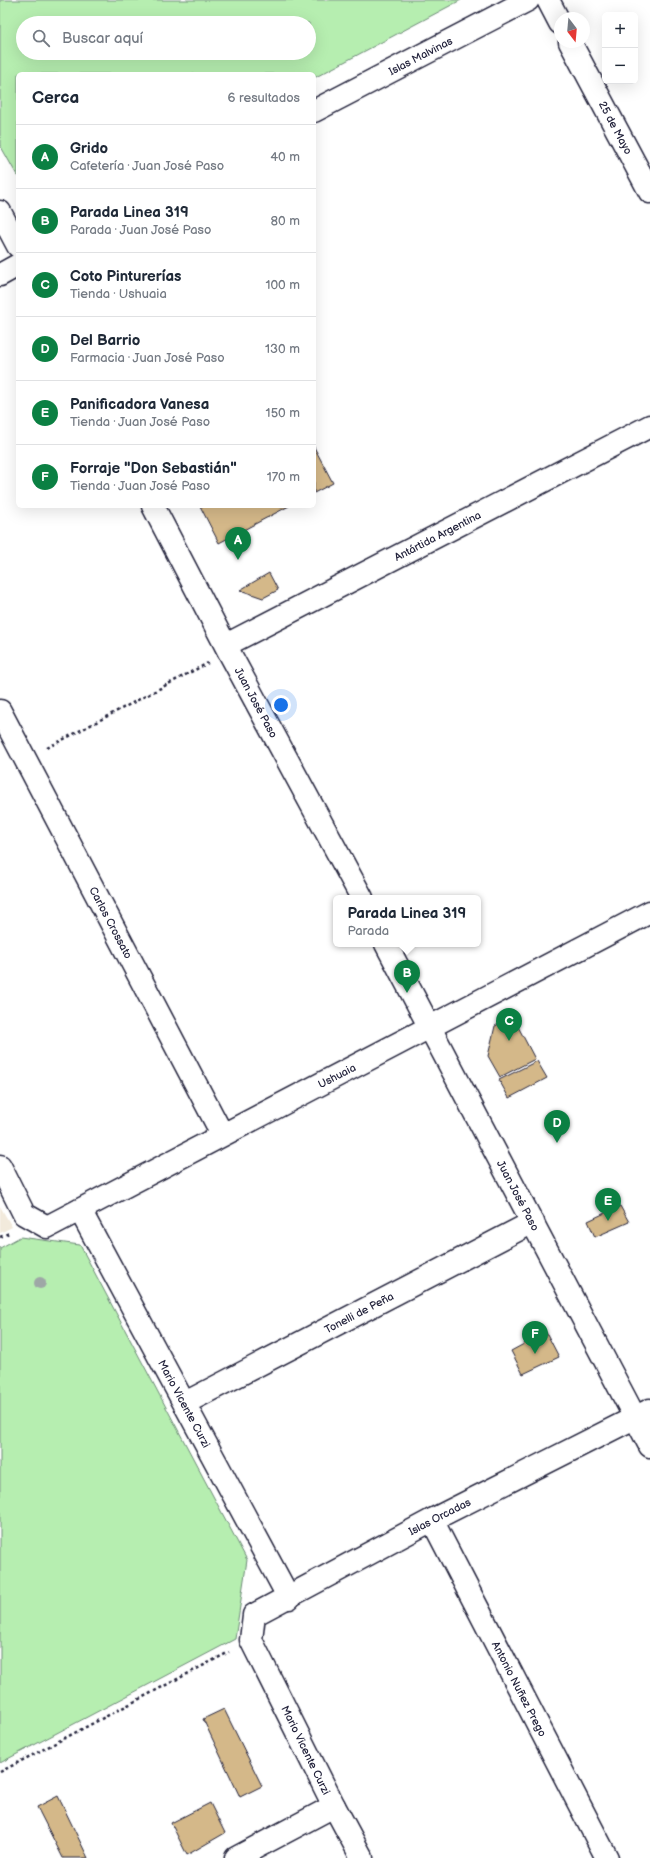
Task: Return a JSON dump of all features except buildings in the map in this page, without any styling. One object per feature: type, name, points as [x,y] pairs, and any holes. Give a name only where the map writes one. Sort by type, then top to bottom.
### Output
[{"type":"street","name":"Islas Malvinas","points":[[316,110],[528,0]]},
{"type":"street","points":[[548,0],[554,12]]},
{"type":"street","name":"25 de Mayo","points":[[573,48],[650,192]]},
{"type":"street","points":[[0,212],[16,242]]},
{"type":"street","points":[[0,275],[16,266]]},
{"type":"street","name":"Antártida Argentina","points":[[227,648],[650,426]]},
{"type":"street","name":"Juan José Paso","points":[[154,508],[227,648],[360,895]]},
{"type":"street","name":"Carlos Crossato","points":[[0,711],[222,1134]]},
{"type":"street","name":"Ushuaia","points":[[0,1166],[24,1214],[47,1227],[430,1025],[650,912]]},
{"type":"street","name":"Juan José Paso","points":[[388,947],[430,1025],[532,1222],[642,1414],[650,1446]]},
{"type":"street","name":"Mario Vicente Curzi","points":[[80,1210],[289,1598]]},
{"type":"street","name":"Tonelli de Peña","points":[[185,1403],[532,1222]]},
{"type":"street","name":"Islas Orcadas","points":[[251,1640],[254,1615],[289,1598],[432,1520],[642,1414]]},
{"type":"street","name":"Antonio Nuñez Prego","points":[[432,1520],[607,1858]]},
{"type":"street","name":"Mario Vicente Curzi","points":[[251,1640],[334,1806],[362,1858]]},
{"type":"street","points":[[236,1858],[334,1806]]},
{"type":"path","points":[[26,759],[227,648]]},
{"type":"path","points":[[0,1772],[251,1640]]},
{"type":"shaded area","points":[[0,1206],[12,1227],[0,1233]]},
{"type":"green space","points":[[0,0],[461,0],[316,77],[316,72],[16,72],[16,173],[0,145]]},
{"type":"green space","points":[[20,1237],[80,1245],[247,1560],[235,1639],[0,1763],[0,1248]]},
{"type":"place","name":"Grido","points":[[238,560]]},
{"type":"place","name":"Parada Linea 319","points":[[407,993]]},
{"type":"place","name":"Coto Pinturerías","points":[[509,1041]]},
{"type":"place","name":"Del Barrio","points":[[557,1143]]},
{"type":"place","name":"Panificadora Vanesa","points":[[608,1221]]},
{"type":"place","name":"Forraje \"Don Sebastián\"","points":[[535,1354]]}]
